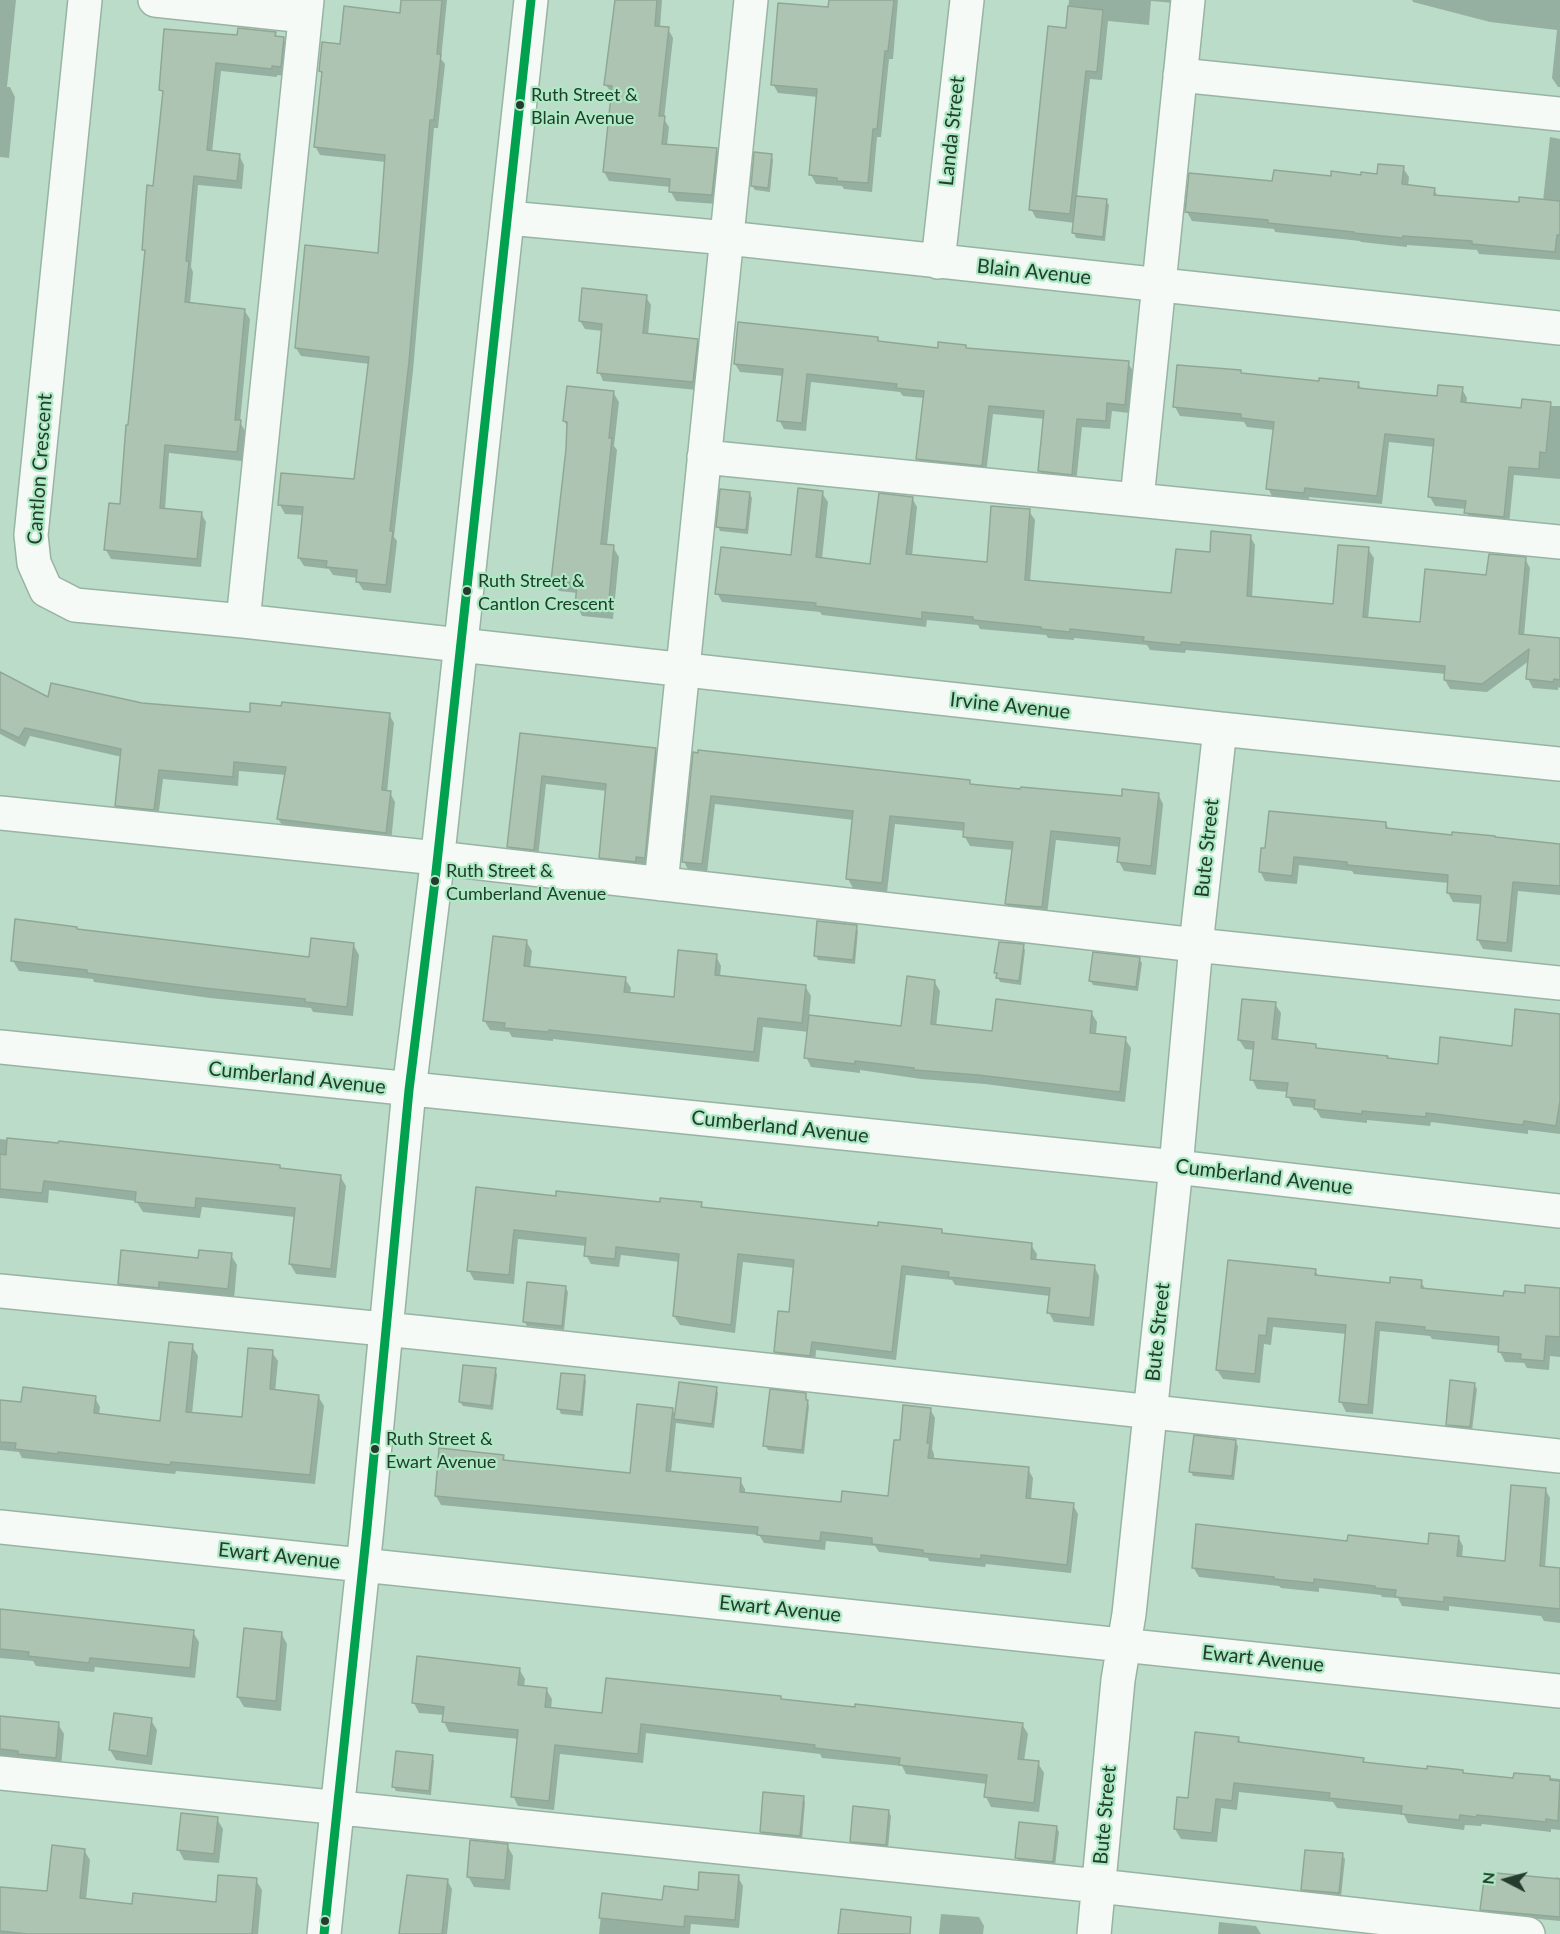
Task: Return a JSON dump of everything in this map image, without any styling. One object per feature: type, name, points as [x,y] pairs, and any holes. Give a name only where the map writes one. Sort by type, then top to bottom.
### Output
[{"type":"street","name":"Cantlon Crescent","points":[[86,0],[31,535],[34,563],[46,590],[75,605],[459,645]]},
{"type":"street","points":[[155,0],[306,8],[243,621]]},
{"type":"street","points":[[324,1934],[387,1330],[409,1090],[437,858],[531,0]]},
{"type":"street","points":[[661,884],[752,0]]},
{"type":"street","name":"Landa Street","points":[[938,262],[966,0]]},
{"type":"street","points":[[1137,499],[1188,0]]},
{"type":"street","points":[[1180,75],[1560,114]]},
{"type":"street","name":"Blain Avenue","points":[[508,218],[727,238],[1560,328]]},
{"type":"street","points":[[704,457],[1560,542]]},
{"type":"street","name":"Irvine Avenue","points":[[459,645],[1560,764]]},
{"type":"street","name":"Bute Street","points":[[1094,1934],[1118,1680],[1129,1614],[1220,729]]},
{"type":"street","points":[[0,813],[437,858],[1196,945],[1560,983]]},
{"type":"street","name":"Cumberland Avenue","points":[[0,1047],[1176,1167],[1560,1211]]},
{"type":"street","points":[[0,1291],[1150,1410],[1560,1456]]},
{"type":"street","name":"Ewart Avenue","points":[[0,1527],[1560,1691]]},
{"type":"street","points":[[0,1773],[1099,1886],[1528,1934]]},
{"type":"building","points":[[401,0],[442,0],[437,54],[441,54],[434,120],[430,120],[409,362],[386,585],[356,582],[357,570],[326,567],[327,561],[298,558],[303,507],[278,505],[281,473],[354,479],[369,357],[295,348],[305,245],[378,253],[385,155],[314,147],[322,72],[319,71],[322,42],[340,44],[344,6],[400,13]]},
{"type":"building","points":[[615,0],[657,0],[655,26],[669,27],[659,116],[665,116],[662,144],[717,148],[712,195],[669,192],[670,179],[603,172],[612,86],[604,85]]},
{"type":"building","points":[[829,0],[894,0],[888,51],[885,51],[877,129],[873,129],[868,183],[837,181],[837,178],[809,175],[817,89],[771,85],[778,3],[828,7]]},
{"type":"building","points":[[1068,6],[1103,10],[1097,72],[1086,71],[1070,214],[1029,210],[1048,26],[1066,28]]},
{"type":"building","points":[[238,28],[276,32],[275,36],[284,37],[281,67],[272,66],[272,69],[216,63],[207,150],[240,154],[237,181],[194,176],[186,261],[189,261],[185,302],[245,309],[235,420],[241,420],[237,452],[165,445],[160,508],[202,512],[197,559],[104,550],[109,503],[120,504],[145,250],[142,250],[147,185],[153,186],[163,91],[159,90],[164,29],[237,35]]},
{"type":"building","points":[[754,152],[772,154],[768,188],[751,186]]},
{"type":"building","points":[[1378,164],[1404,166],[1402,184],[1435,188],[1434,195],[1519,202],[1519,197],[1560,201],[1560,235],[1557,235],[1555,252],[1472,244],[1472,241],[1354,233],[1268,223],[1268,220],[1185,212],[1189,173],[1272,181],[1274,170],[1331,176],[1331,171],[1361,175],[1361,172],[1377,174]]},
{"type":"building","points":[[1076,196],[1107,199],[1103,237],[1072,233]]},
{"type":"building","points":[[582,288],[647,295],[643,333],[698,339],[693,382],[597,373],[602,324],[579,321]]},
{"type":"building","points":[[738,322],[878,337],[878,341],[938,348],[938,342],[966,345],[966,348],[1129,361],[1125,405],[1107,403],[1106,421],[1077,419],[1072,475],[1038,471],[1044,411],[989,406],[982,466],[916,459],[924,391],[896,388],[897,384],[807,374],[802,423],[777,421],[783,369],[734,364]]},
{"type":"building","points":[[1177,365],[1241,370],[1241,373],[1319,381],[1319,378],[1359,382],[1358,388],[1437,396],[1438,385],[1463,387],[1461,402],[1521,408],[1522,399],[1551,402],[1546,453],[1540,452],[1539,469],[1509,467],[1504,517],[1464,513],[1466,501],[1428,497],[1434,439],[1385,434],[1377,496],[1305,488],[1304,493],[1266,489],[1274,422],[1241,418],[1241,414],[1173,407]]},
{"type":"building","points":[[567,386],[614,391],[609,438],[612,438],[601,544],[614,545],[608,610],[575,607],[577,583],[551,581],[566,449],[567,422],[563,421]]},
{"type":"building","points":[[798,488],[823,491],[816,557],[870,564],[879,493],[913,497],[906,554],[987,562],[991,506],[1030,509],[1025,580],[1171,593],[1176,549],[1210,552],[1211,531],[1251,535],[1247,596],[1333,604],[1338,545],[1369,547],[1363,617],[1420,622],[1425,569],[1486,575],[1489,554],[1526,557],[1519,634],[1560,638],[1560,680],[1554,679],[1553,682],[1526,679],[1529,649],[1482,684],[1444,680],[1445,666],[1181,642],[1181,645],[1143,641],[1144,637],[1070,629],[1070,632],[1041,629],[1041,627],[973,620],[973,617],[922,612],[922,619],[815,606],[816,603],[715,594],[721,547],[791,555]]},
{"type":"building","points":[[720,489],[750,492],[746,530],[716,527]]},
{"type":"building","points":[[0,672],[48,697],[51,683],[142,703],[250,712],[250,703],[281,706],[282,702],[390,713],[382,790],[391,791],[386,833],[277,819],[286,767],[234,762],[233,777],[159,770],[154,810],[115,806],[121,749],[25,728],[19,738],[0,729]]},
{"type":"building","points":[[520,733],[656,748],[645,858],[636,857],[636,862],[599,858],[606,784],[542,776],[534,850],[507,847]]},
{"type":"building","points":[[698,750],[970,780],[970,784],[1020,789],[1021,787],[1122,796],[1122,789],[1159,793],[1151,866],[1117,862],[1120,838],[1051,831],[1042,907],[1005,904],[1013,842],[963,837],[964,823],[890,816],[882,883],[846,879],[853,811],[711,796],[702,864],[682,862],[693,752],[698,753]]},
{"type":"building","points":[[1269,811],[1386,822],[1386,828],[1452,835],[1452,832],[1560,844],[1560,886],[1513,882],[1507,943],[1477,940],[1481,896],[1447,893],[1448,875],[1294,857],[1292,876],[1259,872],[1261,848],[1265,848]]},
{"type":"building","points":[[15,919],[77,927],[77,929],[309,957],[311,938],[354,943],[347,1007],[305,1002],[305,999],[87,973],[87,970],[11,961]]},
{"type":"building","points":[[817,921],[857,925],[853,960],[814,956]]},
{"type":"building","points":[[493,936],[527,940],[524,966],[626,977],[624,992],[674,997],[678,950],[717,954],[715,975],[806,985],[802,1023],[758,1018],[754,1052],[549,1030],[548,1032],[504,1028],[505,1023],[483,1021]]},
{"type":"building","points":[[999,942],[1024,944],[1019,981],[996,978],[997,973],[994,973]]},
{"type":"building","points":[[1093,952],[1140,957],[1136,987],[1089,981]]},
{"type":"building","points":[[907,976],[935,980],[931,1024],[992,1031],[996,999],[1092,1011],[1090,1033],[1126,1037],[1120,1092],[978,1075],[914,1070],[914,1068],[855,1061],[855,1064],[804,1058],[809,1015],[901,1026]]},
{"type":"building","points":[[1242,999],[1276,1002],[1272,1039],[1316,1044],[1316,1048],[1438,1064],[1440,1037],[1512,1046],[1515,1009],[1560,1014],[1560,1101],[1556,1126],[1524,1121],[1523,1125],[1426,1113],[1426,1117],[1314,1109],[1315,1100],[1286,1097],[1288,1083],[1250,1080],[1254,1042],[1238,1040]]},
{"type":"building","points":[[7,1138],[58,1143],[59,1141],[280,1165],[280,1168],[341,1175],[331,1269],[289,1264],[295,1208],[196,1198],[195,1208],[135,1202],[136,1192],[44,1181],[42,1193],[0,1189],[0,1154],[6,1155]]},
{"type":"building","points":[[476,1187],[556,1196],[556,1191],[660,1202],[660,1198],[702,1202],[701,1207],[878,1226],[878,1222],[942,1229],[942,1233],[1032,1243],[1031,1259],[1095,1265],[1090,1318],[1047,1313],[1050,1288],[948,1277],[949,1272],[902,1266],[892,1352],[812,1342],[810,1356],[774,1352],[778,1311],[789,1312],[794,1260],[738,1254],[731,1325],[673,1316],[679,1254],[616,1247],[615,1259],[584,1256],[586,1238],[514,1230],[509,1275],[467,1271]]},
{"type":"building","points":[[121,1250],[198,1258],[199,1250],[232,1253],[228,1289],[159,1282],[159,1288],[118,1284]]},
{"type":"building","points":[[1228,1260],[1316,1269],[1315,1275],[1390,1283],[1390,1277],[1422,1280],[1421,1288],[1503,1296],[1504,1291],[1525,1293],[1525,1285],[1560,1288],[1560,1337],[1546,1336],[1544,1361],[1520,1359],[1521,1354],[1498,1352],[1499,1337],[1424,1330],[1425,1327],[1376,1322],[1368,1405],[1339,1402],[1346,1325],[1268,1318],[1266,1336],[1259,1335],[1255,1374],[1216,1370]]},
{"type":"building","points":[[527,1282],[566,1286],[562,1326],[523,1322]]},
{"type":"building","points":[[169,1342],[193,1344],[186,1412],[242,1417],[248,1348],[273,1350],[270,1389],[319,1395],[310,1475],[171,1462],[170,1465],[58,1452],[58,1454],[15,1449],[16,1443],[0,1442],[0,1400],[21,1402],[23,1387],[96,1396],[94,1413],[160,1421]]},
{"type":"building","points":[[463,1365],[496,1368],[491,1406],[459,1402]]},
{"type":"building","points":[[561,1373],[585,1375],[581,1412],[557,1409]]},
{"type":"building","points":[[1450,1380],[1475,1383],[1470,1427],[1446,1425]]},
{"type":"building","points":[[679,1382],[717,1387],[712,1424],[674,1419]]},
{"type":"building","points":[[770,1389],[806,1393],[806,1400],[808,1400],[802,1450],[763,1446]]},
{"type":"building","points":[[637,1404],[673,1408],[666,1471],[741,1478],[740,1492],[841,1502],[842,1491],[888,1496],[894,1440],[900,1440],[903,1405],[931,1408],[927,1443],[930,1443],[928,1458],[1029,1467],[1026,1498],[1074,1503],[1067,1565],[981,1555],[981,1559],[923,1553],[923,1550],[872,1544],[872,1538],[821,1532],[820,1541],[757,1535],[758,1527],[435,1496],[439,1448],[504,1455],[503,1460],[630,1473]]},
{"type":"building","points":[[1194,1435],[1236,1440],[1232,1476],[1189,1472]]},
{"type":"building","points":[[1511,1485],[1546,1488],[1540,1566],[1560,1568],[1560,1609],[1444,1597],[1444,1602],[1395,1597],[1396,1590],[1375,1588],[1375,1586],[1314,1579],[1314,1583],[1192,1568],[1196,1524],[1347,1541],[1348,1535],[1428,1544],[1429,1533],[1459,1536],[1457,1556],[1505,1561]]},
{"type":"building","points":[[0,1609],[194,1630],[190,1668],[90,1658],[89,1663],[28,1656],[29,1652],[0,1649]]},
{"type":"building","points":[[244,1628],[282,1632],[276,1701],[237,1697]]},
{"type":"building","points":[[417,1656],[520,1668],[518,1685],[547,1688],[545,1707],[602,1713],[606,1678],[781,1696],[781,1699],[855,1707],[855,1704],[1023,1723],[1018,1759],[1039,1761],[1034,1803],[984,1797],[987,1775],[899,1765],[900,1758],[814,1748],[815,1745],[641,1724],[638,1754],[555,1745],[549,1801],[511,1797],[518,1730],[442,1722],[444,1707],[412,1703]]},
{"type":"building","points":[[114,1713],[152,1718],[147,1756],[109,1750]]},
{"type":"building","points":[[0,1716],[59,1722],[56,1758],[18,1754],[18,1751],[0,1749]]},
{"type":"building","points":[[1195,1732],[1239,1737],[1238,1742],[1364,1758],[1363,1762],[1427,1769],[1427,1766],[1463,1770],[1463,1773],[1513,1778],[1514,1773],[1550,1776],[1550,1780],[1560,1781],[1558,1821],[1546,1819],[1546,1822],[1477,1815],[1476,1817],[1460,1815],[1459,1820],[1401,1814],[1402,1806],[1329,1798],[1330,1793],[1234,1783],[1232,1801],[1216,1799],[1212,1833],[1174,1829],[1177,1797],[1188,1798]]},
{"type":"building","points":[[396,1751],[433,1755],[429,1791],[392,1787]]},
{"type":"building","points":[[763,1792],[804,1796],[800,1836],[760,1832]]},
{"type":"building","points":[[853,1806],[889,1810],[886,1845],[850,1842]]},
{"type":"building","points":[[181,1813],[218,1817],[214,1854],[177,1850]]},
{"type":"building","points":[[1019,1822],[1057,1826],[1053,1862],[1015,1858]]},
{"type":"building","points":[[470,1840],[508,1844],[505,1880],[467,1877]]},
{"type":"building","points":[[52,1845],[85,1849],[80,1898],[132,1904],[133,1893],[216,1902],[218,1875],[257,1878],[252,1934],[27,1934],[0,1931],[0,1887],[47,1891]]},
{"type":"building","points":[[1305,1850],[1343,1853],[1339,1893],[1301,1890]]},
{"type":"building","points":[[699,1872],[739,1875],[735,1920],[685,1916],[684,1927],[599,1918],[602,1893],[662,1900],[664,1886],[698,1890]]},
{"type":"building","points":[[1485,1872],[1560,1879],[1560,1917],[1480,1910]]},
{"type":"building","points":[[407,1875],[448,1879],[442,1934],[399,1934]]},
{"type":"building","points":[[841,1909],[911,1917],[910,1934],[838,1934]]},
{"type":"transit line","points":[[324,1934],[367,1528],[409,1090],[435,881],[531,0]]},
{"type":"place","name":"Ruth Street & Blain Avenue","points":[[520,105]]},
{"type":"place","name":"Ruth Street & Cantlon Crescent","points":[[467,591]]},
{"type":"place","name":"Ruth Street & Cumberland Avenue","points":[[435,881]]},
{"type":"place","name":"Ruth Street & Ewart Avenue","points":[[375,1449]]}]
